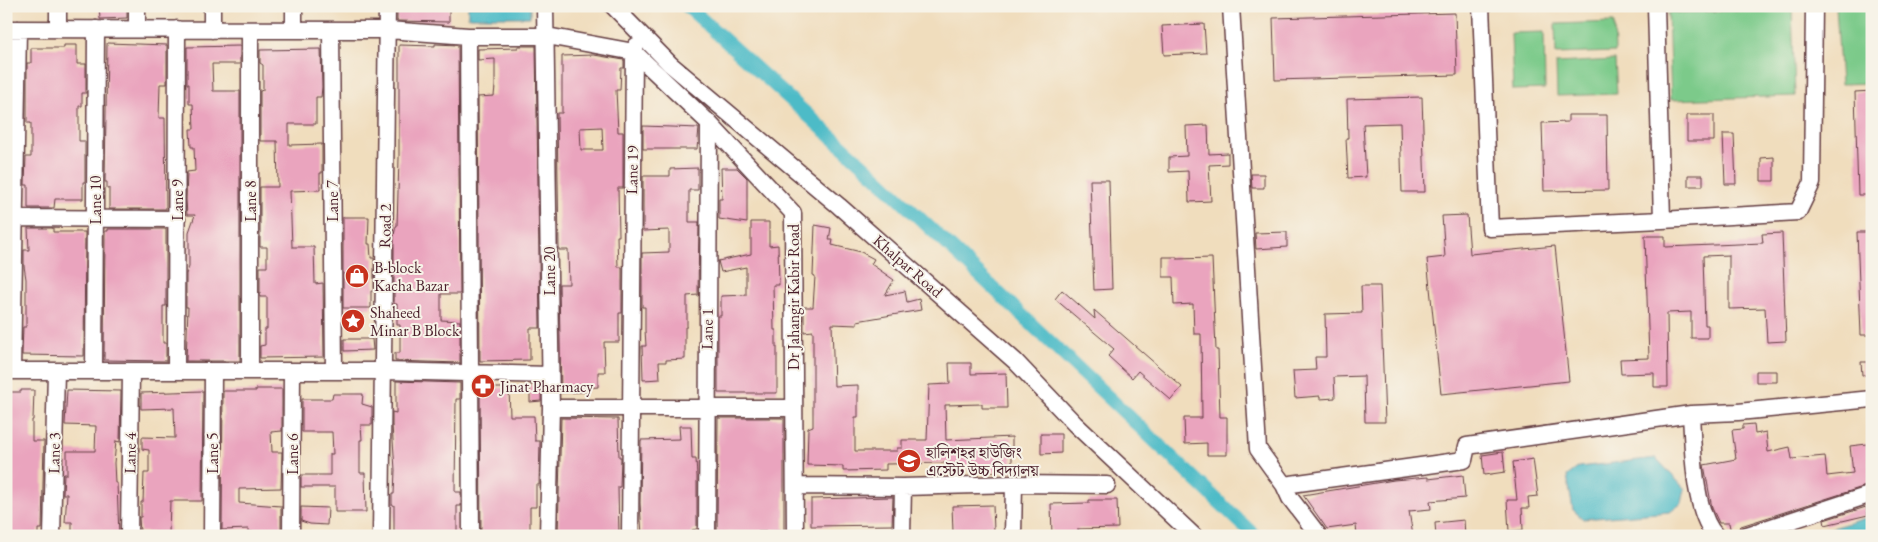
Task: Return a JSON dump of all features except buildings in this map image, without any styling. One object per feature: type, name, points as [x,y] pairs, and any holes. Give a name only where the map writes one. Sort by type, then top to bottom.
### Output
[{"type":"street","points":[[58,6],[58,29]]},
{"type":"street","points":[[137,6],[137,29]]},
{"type":"street","points":[[212,6],[212,30]]},
{"type":"street","points":[[294,6],[294,30]]},
{"type":"street","name":"Road 2","points":[[381,536],[387,6]]},
{"type":"street","name":"Lane 20","points":[[545,6],[547,36],[551,408],[548,536]]},
{"type":"street","name":"Khalpar Road","points":[[613,6],[670,64],[839,206],[1015,361],[1075,424],[1194,536]]},
{"type":"street","points":[[1231,6],[1258,449],[1284,486],[1290,498],[1319,536]]},
{"type":"street","points":[[1480,6],[1490,228],[1798,212],[1812,183],[1814,6]]},
{"type":"street","points":[[1656,6],[1662,220]]},
{"type":"street","points":[[550,375],[384,371],[9,371],[12,213],[12,29],[388,30],[468,36],[547,36],[634,52],[641,35]]},
{"type":"street","name":"Lane 10","points":[[94,371],[96,29]]},
{"type":"street","name":"Lane 9","points":[[176,371],[177,30]]},
{"type":"street","name":"Lane 8","points":[[250,30],[250,371]]},
{"type":"street","name":"Lane 7","points":[[331,30],[334,371]]},
{"type":"street","points":[[468,36],[470,536]]},
{"type":"street","name":"Dr Jahangir Kabir Road","points":[[634,52],[709,122],[793,213],[795,536]]},
{"type":"street","name":"Lane 19","points":[[630,536],[634,52]]},
{"type":"street","name":"Lane 1","points":[[707,536],[706,407],[709,122]]},
{"type":"street","points":[[12,213],[95,219],[177,218]]},
{"type":"street","name":"Lane 3","points":[[52,536],[56,371]]},
{"type":"street","name":"Lane 4","points":[[129,536],[131,371]]},
{"type":"street","name":"Lane 5","points":[[212,371],[212,536]]},
{"type":"street","name":"Lane 6","points":[[291,536],[292,371]]},
{"type":"street","points":[[1284,486],[1464,460],[1467,446],[1691,414],[1738,412],[1872,399]]},
{"type":"street","points":[[551,408],[793,408]]},
{"type":"street","points":[[1691,414],[1694,475],[1708,528],[1716,536]]},
{"type":"street","points":[[795,486],[903,487],[1014,484],[1107,486]]},
{"type":"street","points":[[1013,536],[1014,484]]},
{"type":"street","points":[[902,536],[903,487]]},
{"type":"street","points":[[1744,536],[1872,494]]},
{"type":"green space","points":[[1836,6],[1872,6],[1872,83],[1841,84]]},
{"type":"green space","points":[[1792,8],[1795,96],[1671,100],[1668,13]]},
{"type":"green space","points":[[1614,22],[1615,52],[1556,54],[1555,24]]},
{"type":"green space","points":[[1544,32],[1545,89],[1513,90],[1511,33]]},
{"type":"green space","points":[[1615,60],[1617,94],[1557,96],[1556,63]]},
{"type":"water","points":[[468,6],[530,6],[530,17],[468,17]]},
{"type":"water","points":[[1656,458],[1685,489],[1682,503],[1670,512],[1583,519],[1573,510],[1567,476],[1579,467]]},
{"type":"water","points":[[1872,516],[1872,536],[1815,536],[1825,530]]},
{"type":"waterway","points":[[687,6],[874,175],[1255,536]]},
{"type":"place","name":"B-block Kacha Bazar","points":[[357,276]]},
{"type":"place","name":"Shaheed Minar B Block","points":[[353,321]]},
{"type":"place","name":"Jinat Pharmacy","points":[[483,386]]},
{"type":"place","name":"হালিশহর হাউজিং এস্টেট উচ্চ বিদ্যালয়","points":[[909,461]]}]
